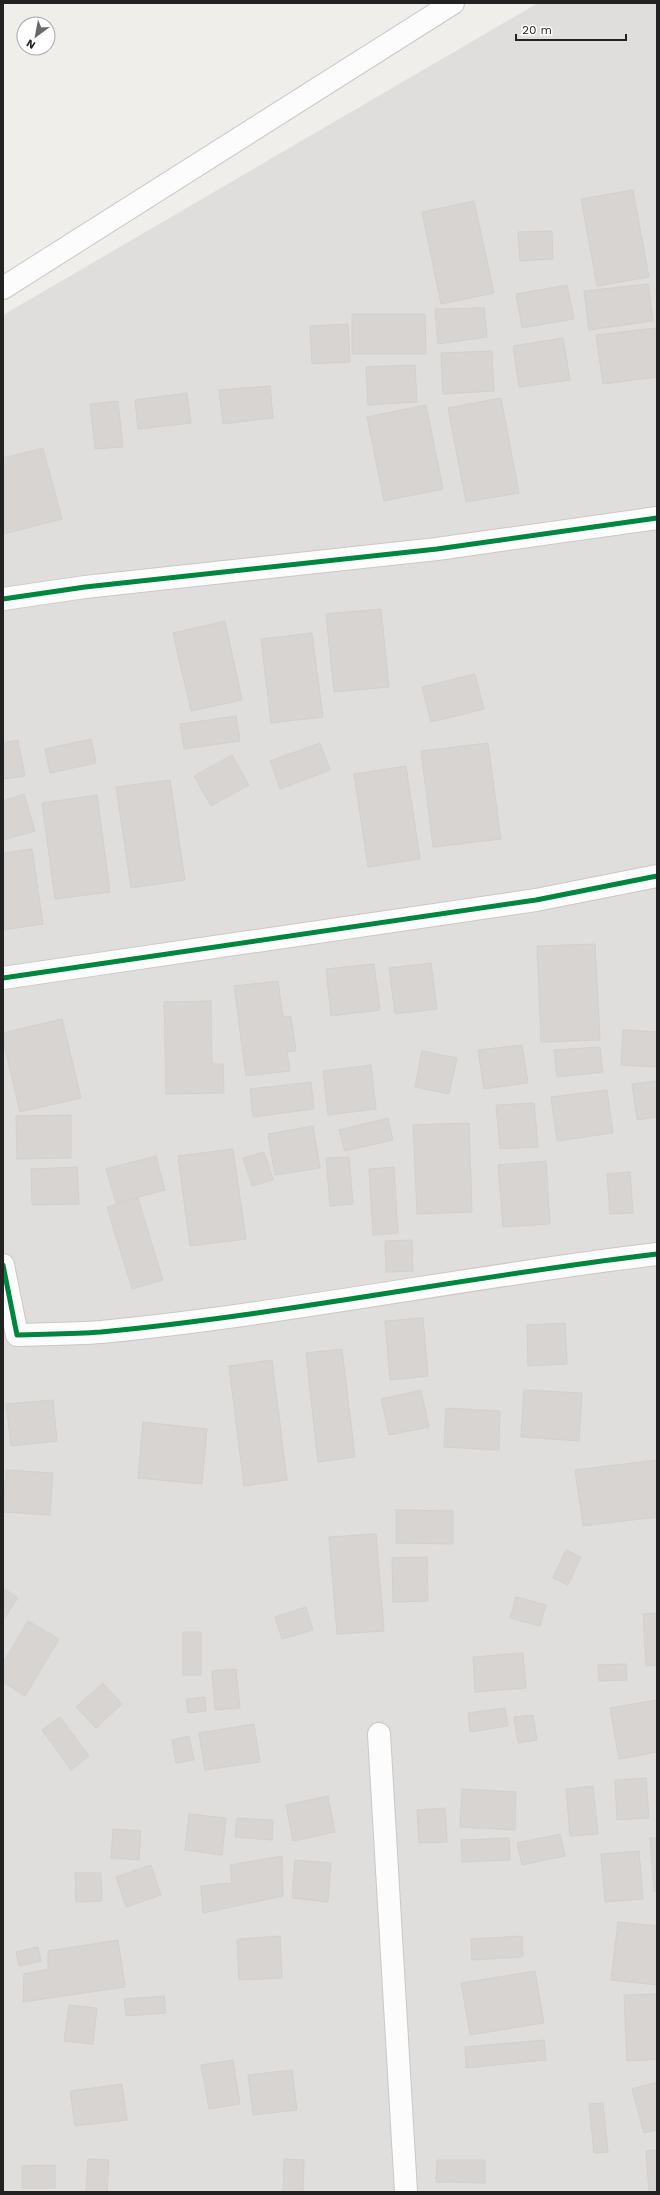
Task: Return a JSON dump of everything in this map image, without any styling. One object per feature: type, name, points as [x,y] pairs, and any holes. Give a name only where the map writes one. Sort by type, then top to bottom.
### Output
[{"type":"street","points":[[3,288],[449,5]]},
{"type":"street","points":[[3,599],[85,587],[437,549],[657,518]]},
{"type":"street","points":[[3,978],[536,900],[657,876]]},
{"type":"street","points":[[3,1265],[10,1336],[100,1332],[211,1319],[581,1263],[657,1254]]},
{"type":"street","points":[[379,1734],[406,2192]]},
{"type":"shaded area","points":[[538,3],[657,3],[657,2192],[3,2192],[3,315]]},
{"type":"building","points":[[633,190],[649,277],[597,286],[581,199]]},
{"type":"building","points":[[474,201],[494,293],[441,304],[422,212]]},
{"type":"building","points":[[552,231],[553,259],[520,261],[518,232]]},
{"type":"building","points":[[648,284],[653,321],[589,330],[584,291]]},
{"type":"building","points":[[567,285],[574,319],[522,328],[516,294]]},
{"type":"building","points":[[484,308],[487,337],[438,344],[435,309]]},
{"type":"building","points":[[352,314],[425,314],[426,354],[352,354]]},
{"type":"building","points":[[348,324],[350,362],[312,364],[310,326]]},
{"type":"building","points":[[656,328],[657,377],[603,384],[596,335]]},
{"type":"building","points":[[563,338],[570,380],[519,387],[513,346]]},
{"type":"building","points":[[492,351],[494,391],[443,394],[441,353]]},
{"type":"building","points":[[415,365],[417,402],[368,405],[366,367]]},
{"type":"building","points":[[270,386],[273,418],[223,424],[219,390]]},
{"type":"building","points":[[187,393],[191,423],[138,429],[135,400]]},
{"type":"building","points":[[501,398],[519,493],[466,502],[448,408]]},
{"type":"building","points":[[118,401],[123,447],[95,449],[90,404]]},
{"type":"building","points":[[426,405],[443,489],[384,501],[367,417]]},
{"type":"building","points":[[43,448],[62,519],[3,534],[3,458]]},
{"type":"building","points":[[381,609],[389,687],[334,692],[326,614]]},
{"type":"building","points":[[225,621],[242,700],[191,711],[173,633]]},
{"type":"building","points":[[312,633],[323,717],[271,723],[261,639]]},
{"type":"building","points":[[475,674],[484,709],[431,722],[422,687]]},
{"type":"building","points":[[236,716],[240,741],[184,749],[180,724]]},
{"type":"building","points":[[91,739],[96,763],[50,773],[45,749]]},
{"type":"building","points":[[18,740],[25,776],[3,779],[3,743]]},
{"type":"building","points":[[320,743],[330,770],[280,789],[270,761]]},
{"type":"building","points":[[488,743],[501,839],[433,847],[421,751]]},
{"type":"building","points":[[232,755],[249,785],[211,806],[194,776]]},
{"type":"building","points":[[406,766],[420,859],[368,867],[354,774]]},
{"type":"building","points":[[170,780],[185,880],[131,888],[116,787]]},
{"type":"building","points":[[24,794],[35,831],[3,840],[3,801]]},
{"type":"building","points":[[97,795],[110,892],[55,899],[42,803]]},
{"type":"building","points":[[32,849],[43,924],[3,930],[3,853]]},
{"type":"building","points":[[595,944],[600,1040],[541,1042],[537,946]]},
{"type":"building","points":[[431,963],[437,1009],[395,1014],[389,968]]},
{"type":"building","points":[[374,964],[380,1010],[331,1016],[326,969]]},
{"type":"building","points":[[278,981],[283,1017],[291,1016],[296,1051],[287,1052],[290,1071],[246,1076],[234,986]]},
{"type":"building","points":[[211,1001],[212,1064],[223,1064],[224,1093],[166,1094],[164,1002]]},
{"type":"building","points":[[62,1019],[81,1098],[20,1112],[3,1040],[3,1033]]},
{"type":"building","points":[[623,1030],[657,1032],[657,1067],[621,1065]]},
{"type":"building","points":[[522,1045],[528,1083],[484,1089],[478,1050]]},
{"type":"building","points":[[600,1047],[603,1072],[557,1077],[554,1050]]},
{"type":"building","points":[[422,1051],[457,1058],[449,1094],[415,1087]]},
{"type":"building","points":[[371,1065],[376,1109],[328,1115],[323,1071]]},
{"type":"building","points":[[657,1081],[657,1117],[637,1120],[632,1084]]},
{"type":"building","points":[[311,1082],[314,1109],[253,1117],[250,1089]]},
{"type":"building","points":[[607,1090],[613,1133],[557,1141],[551,1097]]},
{"type":"building","points":[[534,1103],[538,1147],[500,1149],[496,1105]]},
{"type":"building","points":[[71,1115],[71,1158],[17,1159],[16,1116]]},
{"type":"building","points":[[388,1118],[393,1140],[345,1151],[339,1130]]},
{"type":"building","points":[[469,1123],[472,1212],[417,1214],[413,1125]]},
{"type":"building","points":[[313,1126],[320,1168],[275,1175],[268,1134]]},
{"type":"building","points":[[233,1149],[246,1239],[190,1246],[178,1156]]},
{"type":"building","points":[[264,1152],[273,1180],[252,1186],[243,1158]]},
{"type":"building","points":[[156,1156],[165,1190],[116,1203],[106,1169]]},
{"type":"building","points":[[349,1157],[353,1204],[330,1206],[326,1158]]},
{"type":"building","points":[[546,1161],[550,1224],[503,1227],[498,1165]]},
{"type":"building","points":[[77,1167],[79,1204],[32,1205],[31,1169]]},
{"type":"building","points":[[394,1167],[398,1233],[373,1235],[369,1169]]},
{"type":"building","points":[[630,1172],[633,1213],[610,1214],[607,1174]]},
{"type":"building","points":[[138,1198],[163,1280],[132,1289],[107,1207]]},
{"type":"building","points":[[412,1240],[413,1271],[386,1272],[385,1241]]},
{"type":"building","points":[[423,1318],[428,1376],[390,1380],[385,1321]]},
{"type":"building","points":[[565,1323],[567,1364],[528,1366],[527,1325]]},
{"type":"building","points":[[342,1349],[355,1457],[318,1462],[306,1353]]},
{"type":"building","points":[[272,1360],[287,1480],[244,1486],[229,1366]]},
{"type":"building","points":[[421,1390],[429,1427],[389,1435],[381,1399]]},
{"type":"building","points":[[524,1390],[582,1393],[579,1441],[521,1437]]},
{"type":"building","points":[[53,1400],[57,1441],[11,1446],[6,1404]]},
{"type":"building","points":[[446,1408],[500,1411],[499,1450],[444,1447]]},
{"type":"building","points":[[143,1422],[207,1429],[202,1484],[138,1478]]},
{"type":"building","points":[[657,1460],[657,1517],[583,1526],[575,1470]]},
{"type":"building","points":[[6,1470],[53,1473],[50,1515],[3,1512]]},
{"type":"building","points":[[396,1510],[453,1511],[453,1544],[396,1543]]},
{"type":"building","points":[[376,1534],[384,1631],[337,1634],[329,1537]]},
{"type":"building","points":[[566,1550],[581,1557],[568,1585],[553,1578]]},
{"type":"building","points":[[427,1557],[428,1601],[393,1602],[392,1558]]},
{"type":"building","points":[[3,1588],[18,1598],[3,1620]]},
{"type":"building","points":[[516,1597],[546,1605],[540,1626],[510,1618]]},
{"type":"building","points":[[306,1607],[313,1630],[282,1639],[275,1617]]},
{"type":"building","points":[[657,1613],[657,1665],[646,1666],[643,1614]]},
{"type":"building","points":[[28,1621],[59,1639],[25,1696],[3,1682],[3,1663]]},
{"type":"building","points":[[183,1632],[201,1632],[201,1675],[183,1675]]},
{"type":"building","points":[[523,1653],[526,1688],[475,1692],[473,1657]]},
{"type":"building","points":[[626,1664],[627,1680],[599,1681],[598,1665]]},
{"type":"building","points":[[236,1669],[240,1708],[215,1710],[212,1671]]},
{"type":"building","points":[[103,1683],[122,1704],[96,1728],[76,1707]]},
{"type":"building","points":[[205,1697],[206,1711],[188,1713],[186,1699]]},
{"type":"building","points":[[657,1700],[657,1752],[619,1759],[610,1708]]},
{"type":"building","points":[[505,1708],[508,1726],[470,1732],[468,1713]]},
{"type":"building","points":[[533,1715],[537,1740],[518,1743],[514,1717]]},
{"type":"building","points":[[60,1717],[89,1756],[71,1770],[42,1730]]},
{"type":"building","points":[[254,1724],[260,1762],[205,1770],[199,1733]]},
{"type":"building","points":[[189,1736],[194,1760],[176,1763],[172,1740]]},
{"type":"building","points":[[646,1778],[649,1818],[617,1820],[615,1780]]},
{"type":"building","points":[[593,1786],[598,1834],[570,1836],[566,1789]]},
{"type":"building","points":[[462,1789],[516,1792],[515,1830],[460,1827]]},
{"type":"building","points":[[328,1796],[335,1832],[293,1841],[286,1805]]},
{"type":"building","points":[[445,1808],[447,1842],[419,1843],[417,1810]]},
{"type":"building","points":[[189,1814],[226,1818],[222,1855],[185,1850]]},
{"type":"building","points":[[237,1818],[273,1820],[272,1840],[235,1837]]},
{"type":"building","points":[[113,1829],[141,1831],[139,1860],[111,1858]]},
{"type":"building","points":[[560,1834],[565,1856],[522,1865],[517,1843]]},
{"type":"building","points":[[509,1838],[510,1860],[462,1862],[461,1840]]},
{"type":"building","points":[[650,1838],[657,1838],[657,1891],[654,1891]]},
{"type":"building","points":[[639,1851],[643,1899],[605,1902],[601,1854]]},
{"type":"building","points":[[282,1856],[283,1896],[203,1913],[201,1886],[232,1883],[230,1865]]},
{"type":"building","points":[[295,1860],[331,1863],[328,1902],[292,1898]]},
{"type":"building","points":[[151,1865],[161,1895],[126,1907],[116,1877]]},
{"type":"building","points":[[75,1873],[101,1873],[102,1901],[76,1902]]},
{"type":"building","points":[[618,1922],[657,1926],[657,1985],[611,1980]]},
{"type":"building","points":[[280,1936],[282,1978],[239,1980],[237,1939]]},
{"type":"building","points":[[522,1936],[523,1957],[472,1960],[471,1939]]},
{"type":"building","points":[[118,1940],[125,1987],[23,2002],[24,1974],[48,1969],[48,1951]]},
{"type":"building","points":[[38,1947],[41,1961],[19,1966],[16,1952]]},
{"type":"building","points":[[535,1971],[544,2023],[470,2035],[461,1983]]},
{"type":"building","points":[[657,1994],[657,2059],[627,2061],[624,1995]]},
{"type":"building","points":[[164,1996],[166,2013],[126,2016],[124,1999]]},
{"type":"building","points":[[69,2005],[97,2008],[93,2044],[64,2041]]},
{"type":"building","points":[[544,2040],[546,2060],[466,2068],[465,2047]]},
{"type":"building","points":[[233,2060],[240,2104],[209,2109],[201,2065]]},
{"type":"building","points":[[292,2070],[297,2110],[253,2115],[248,2075]]},
{"type":"building","points":[[657,2082],[657,2130],[644,2133],[632,2089]]},
{"type":"building","points":[[122,2084],[127,2120],[75,2126],[70,2091]]},
{"type":"building","points":[[603,2103],[608,2152],[594,2153],[589,2104]]},
{"type":"building","points":[[657,2150],[657,2192],[649,2192],[646,2151]]},
{"type":"building","points":[[88,2159],[109,2160],[107,2192],[86,2192]]},
{"type":"building","points":[[284,2159],[304,2160],[303,2192],[283,2192]]},
{"type":"building","points":[[437,2160],[485,2160],[485,2183],[436,2182]]},
{"type":"building","points":[[55,2165],[55,2188],[22,2188],[22,2166]]},
{"type":"cycle path","points":[[3,599],[85,587],[437,549],[657,518]]},
{"type":"cycle path","points":[[3,978],[536,900],[657,876]]},
{"type":"cycle path","points":[[3,1265],[17,1335],[101,1332],[171,1324],[657,1254]]}]
